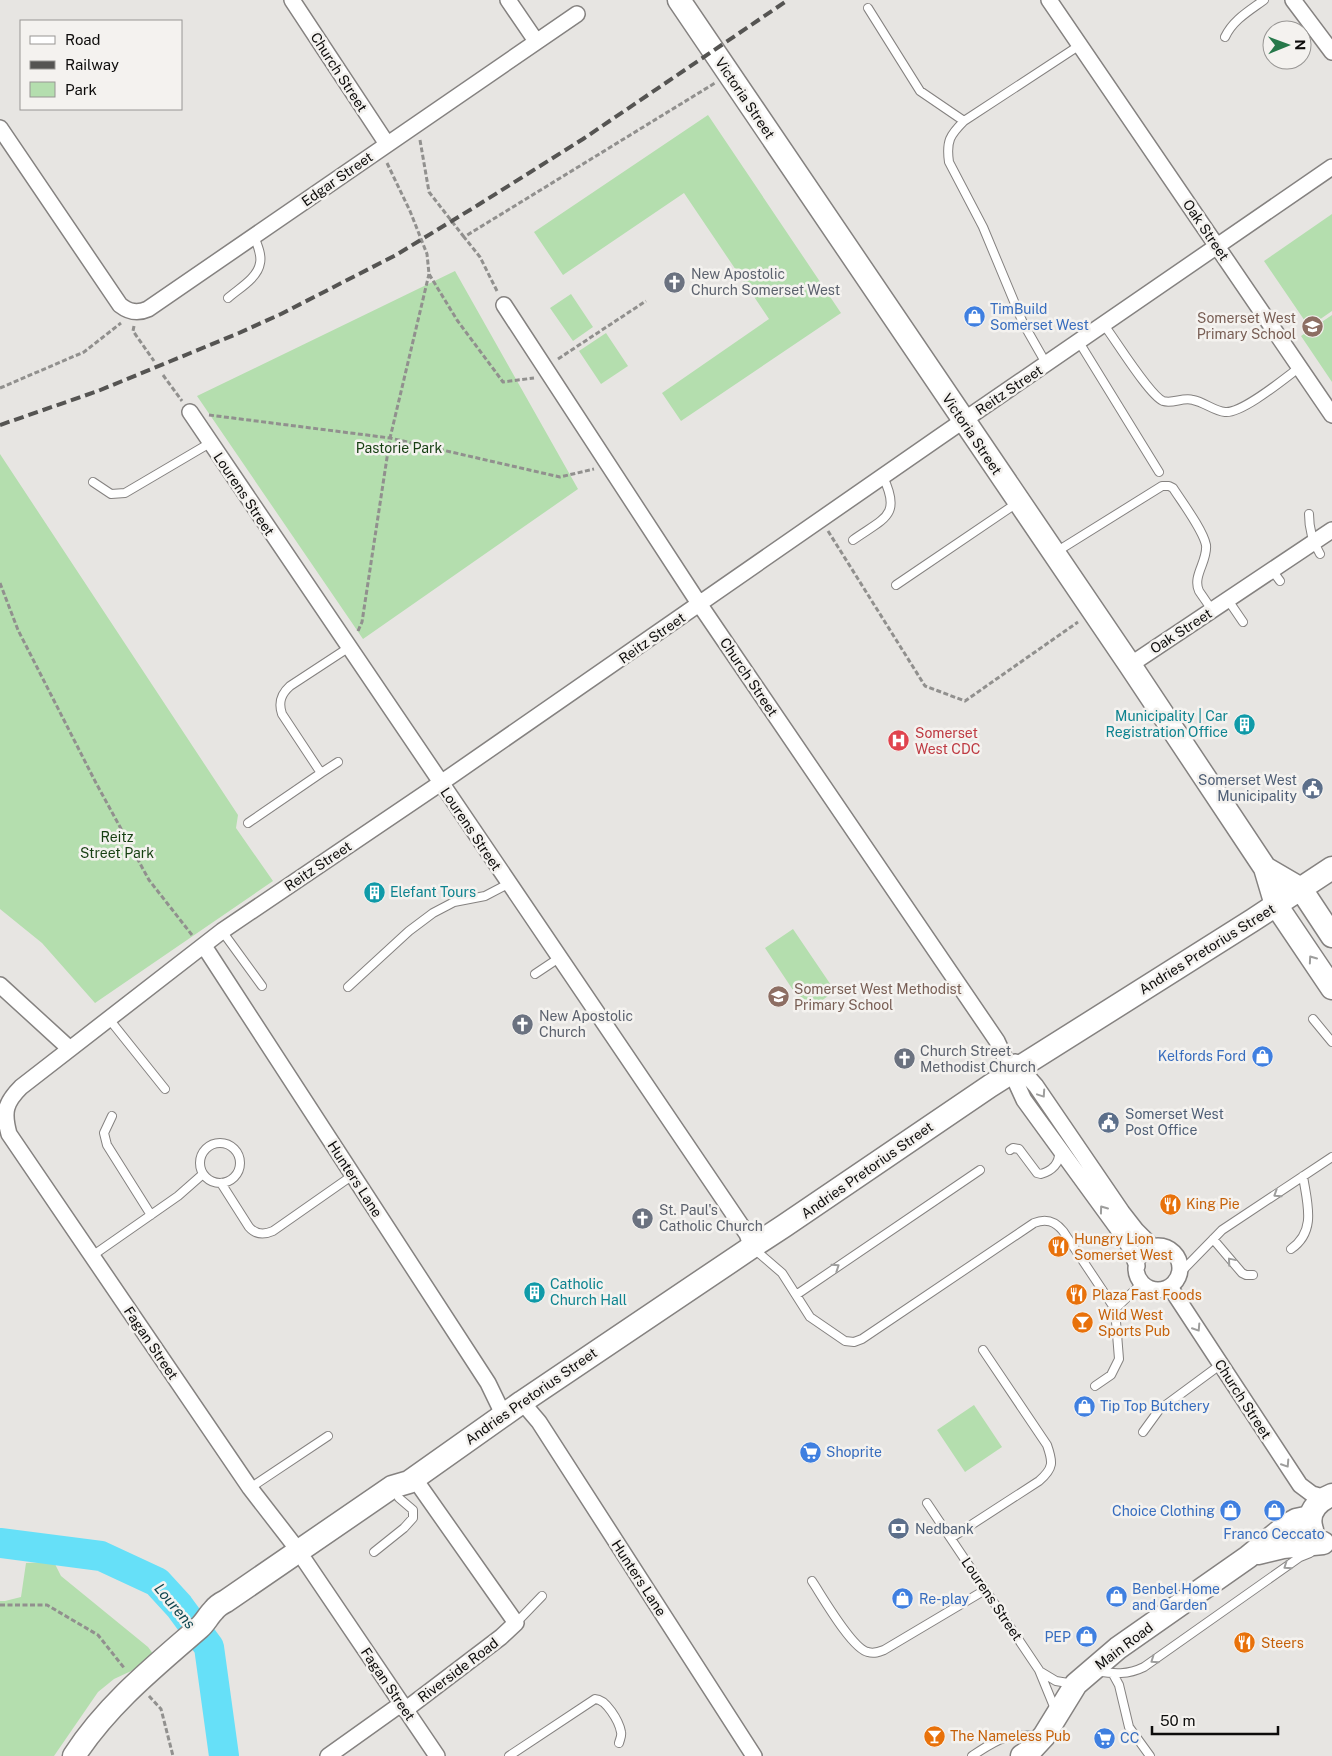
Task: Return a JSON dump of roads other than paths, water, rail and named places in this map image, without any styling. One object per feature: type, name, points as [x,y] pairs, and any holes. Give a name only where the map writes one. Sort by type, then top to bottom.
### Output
[{"type":"main road","name":"Victoria Street","points":[[679,0],[1130,665],[1265,868],[1276,905],[1332,988]]},
{"type":"main road","name":"Victoria Street","points":[[1265,868],[1302,889],[1332,936]]},
{"type":"main road","name":"Andries Pretorius Street","points":[[74,1756],[108,1712],[144,1675],[213,1618],[302,1556],[392,1487],[408,1486],[503,1414],[1015,1070],[1302,889],[1332,868]]},
{"type":"main road","points":[[1328,1543],[1313,1531],[1310,1517],[1315,1507],[1329,1496]]},
{"type":"main road","name":"Main Road","points":[[1022,1756],[1031,1750],[1044,1736],[1057,1714],[1118,1648],[1248,1557],[1287,1525],[1296,1520],[1310,1517]]},
{"type":"main road","name":"Main Road","points":[[1248,1557],[1273,1548],[1328,1543]]},
{"type":"street","name":"Church Street","points":[[292,0],[383,147]]},
{"type":"street","points":[[508,0],[536,41]]},
{"type":"street","name":"Oak Street","points":[[1049,0],[1332,415]]},
{"type":"street","points":[[1294,0],[1332,52]]},
{"type":"street","name":"Edgar Street","points":[[0,128],[120,305],[124,309],[135,312],[148,309],[577,14]]},
{"type":"street","name":"Reitz Street","points":[[9,1134],[5,1111],[13,1096],[70,1049],[222,931],[700,605],[1332,167]]},
{"type":"street","name":"Church Street","points":[[504,306],[700,605],[999,1044],[1015,1070],[1024,1100],[1123,1236],[1130,1248],[1142,1283]]},
{"type":"street","name":"Lourens Street","points":[[190,412],[558,958],[747,1234],[752,1247]]},
{"type":"street","name":"Oak Street","points":[[1130,665],[1228,600],[1276,576],[1317,548],[1332,530]]},
{"type":"street","name":"Hunters Lane","points":[[203,946],[488,1383],[503,1414]]},
{"type":"street","points":[[0,985],[70,1049]]},
{"type":"street","name":"Church Street","points":[[1015,1070],[1036,1086],[1136,1230],[1154,1247],[1162,1246],[1174,1253],[1179,1260],[1180,1273]]},
{"type":"street","name":"Fagan Street","points":[[9,1134],[250,1488],[302,1556],[437,1756]]},
{"type":"street","points":[[1137,1266],[1142,1254],[1154,1247]]},
{"type":"street","points":[[1142,1283],[1153,1290],[1162,1290],[1170,1287],[1180,1273]]},
{"type":"street","name":"Church Street","points":[[1170,1287],[1300,1485],[1312,1494],[1329,1496]]},
{"type":"street","name":"Hunters Lane","points":[[522,1402],[539,1422],[754,1756]]},
{"type":"street","points":[[408,1486],[513,1626]]},
{"type":"street","name":"Riverside Road","points":[[328,1756],[403,1707],[513,1626]]},
{"type":"lane","points":[[1225,37],[1237,20],[1264,0]]},
{"type":"lane","points":[[868,8],[920,91],[964,121]]},
{"type":"lane","points":[[1047,364],[1023,323],[983,226],[949,162],[948,142],[953,132],[964,121],[1080,46]]},
{"type":"lane","points":[[228,298],[250,280],[260,264],[254,236]]},
{"type":"lane","points":[[1104,325],[1148,387],[1163,401],[1172,402],[1191,399],[1226,412],[1233,411],[1249,403],[1300,367]]},
{"type":"lane","points":[[1079,342],[1159,472]]},
{"type":"lane","points":[[93,482],[111,494],[125,493],[210,443]]},
{"type":"lane","points":[[853,540],[887,515],[891,508],[890,491],[883,477]]},
{"type":"lane","points":[[1053,554],[1162,486],[1168,486],[1172,488],[1202,534],[1206,545],[1206,552],[1197,578],[1197,584],[1212,610]]},
{"type":"lane","points":[[896,585],[1019,502]]},
{"type":"lane","points":[[1309,514],[1310,528],[1317,548]]},
{"type":"lane","points":[[1228,600],[1243,622]]},
{"type":"lane","points":[[321,774],[282,714],[280,703],[285,691],[290,686],[348,648]]},
{"type":"lane","points":[[248,823],[338,762]]},
{"type":"lane","points":[[348,987],[409,931],[433,913],[454,902],[485,896],[508,884]]},
{"type":"lane","points":[[222,931],[262,986]]},
{"type":"lane","points":[[535,974],[558,958]]},
{"type":"lane","points":[[109,1019],[165,1089]]},
{"type":"lane","points":[[1313,1019],[1332,1042]]},
{"type":"lane","points":[[112,1116],[104,1133],[107,1145],[151,1215]]},
{"type":"lane","points":[[226,1143],[237,1151],[240,1165],[234,1178],[221,1183],[214,1182],[203,1174],[200,1161],[202,1154],[212,1144],[226,1143]]},
{"type":"lane","points":[[1010,1150],[1013,1148],[1019,1149],[1038,1173],[1041,1174],[1058,1162],[1060,1153],[1058,1148]]},
{"type":"lane","points":[[1180,1273],[1222,1230],[1332,1157]]},
{"type":"lane","points":[[796,1295],[980,1170]]},
{"type":"lane","points":[[92,1256],[178,1196],[203,1174]]},
{"type":"lane","points":[[221,1183],[249,1227],[255,1232],[262,1234],[273,1231],[353,1175]]},
{"type":"lane","points":[[1291,1248],[1301,1240],[1307,1227],[1308,1213],[1303,1176]]},
{"type":"lane","points":[[752,1247],[782,1273],[810,1317],[849,1342],[858,1341],[1034,1223],[1044,1220],[1055,1223],[1063,1231],[1116,1309],[1119,1359],[1111,1375],[1096,1386]]},
{"type":"lane","points":[[1213,1239],[1242,1273],[1246,1276],[1253,1275]]},
{"type":"lane","points":[[1116,1309],[1142,1283]]},
{"type":"lane","points":[[951,1538],[1039,1481],[1047,1474],[1052,1462],[1047,1445],[983,1350]]},
{"type":"lane","points":[[1143,1432],[1159,1410],[1220,1364]]},
{"type":"lane","points":[[250,1488],[328,1436]]},
{"type":"lane","points":[[374,1552],[404,1528],[413,1518],[408,1486]]},
{"type":"lane","name":"Lourens Street","points":[[927,1503],[1040,1670],[1057,1714]]},
{"type":"lane","points":[[1094,1676],[1134,1672],[1144,1667],[1300,1558],[1328,1543]]},
{"type":"lane","points":[[812,1581],[853,1642],[861,1649],[875,1653],[884,1650],[985,1590]]},
{"type":"lane","points":[[513,1626],[542,1596]]},
{"type":"lane","name":"Lourens Street","points":[[1040,1670],[1056,1681],[1094,1676]]},
{"type":"lane","points":[[1094,1676],[1119,1684],[1129,1727],[1150,1756]]},
{"type":"lane","points":[[509,1756],[595,1699],[602,1700],[605,1703],[619,1725],[621,1735],[619,1743]]},
{"type":"lane","points":[[972,1756],[999,1739],[1008,1736],[1044,1736]]},
{"type":"waterway","name":"Lourens","points":[[0,1543],[101,1556],[157,1582],[179,1606],[209,1647],[224,1756]]},
{"type":"railway","points":[[0,425],[98,391],[239,333],[281,314],[396,255],[583,139],[788,0]]},
{"type":"place","name":"New Apostolic Church Somerset West","points":[[675,282]]},
{"type":"place","name":"TimBuild Somerset West","points":[[974,317]]},
{"type":"place","name":"Somerset West Primary School","points":[[1312,326]]},
{"type":"place","name":"Municipality | Car Registration Office","points":[[1244,724]]},
{"type":"place","name":"Somerset West CDC","points":[[899,741]]},
{"type":"place","name":"Somerset West Municipality","points":[[1313,788]]},
{"type":"place","name":"Elefant Tours","points":[[374,892]]},
{"type":"place","name":"Somerset West Methodist Primary School","points":[[778,997]]},
{"type":"place","name":"New Apostolic Church","points":[[523,1024]]},
{"type":"place","name":"Kelfords Ford","points":[[1262,1056]]},
{"type":"place","name":"Church Street Methodist Church","points":[[904,1059]]},
{"type":"place","name":"Somerset West Post Office","points":[[1109,1122]]},
{"type":"place","name":"King Pie","points":[[1170,1204]]},
{"type":"place","name":"St. Paul's Catholic Church","points":[[643,1218]]},
{"type":"place","name":"Hungry Lion Somerset West","points":[[1058,1247]]},
{"type":"place","name":"Catholic Church Hall","points":[[534,1292]]},
{"type":"place","name":"Plaza Fast Foods","points":[[1076,1295]]},
{"type":"place","name":"Wild West Sports Pub","points":[[1082,1323]]},
{"type":"place","name":"Tip Top Butchery","points":[[1084,1406]]},
{"type":"place","name":"Shoprite","points":[[810,1452]]},
{"type":"place","name":"Choice Clothing","points":[[1231,1511]]},
{"type":"place","name":"Franco Ceccato","points":[[1274,1511]]},
{"type":"place","name":"Nedbank","points":[[899,1529]]},
{"type":"place","name":"Benbel Home and Garden","points":[[1116,1597]]},
{"type":"place","name":"Re-play","points":[[903,1599]]},
{"type":"place","name":"PEP","points":[[1087,1637]]},
{"type":"place","name":"Steers","points":[[1245,1643]]},
{"type":"place","name":"The Nameless Pub","points":[[934,1736]]},
{"type":"place","name":"CC","points":[[1104,1738]]},
{"type":"park label","name":"Pastorie Park","points":[[399,448]]},
{"type":"park label","name":"Reitz Street Park","points":[[117,846]]}]
